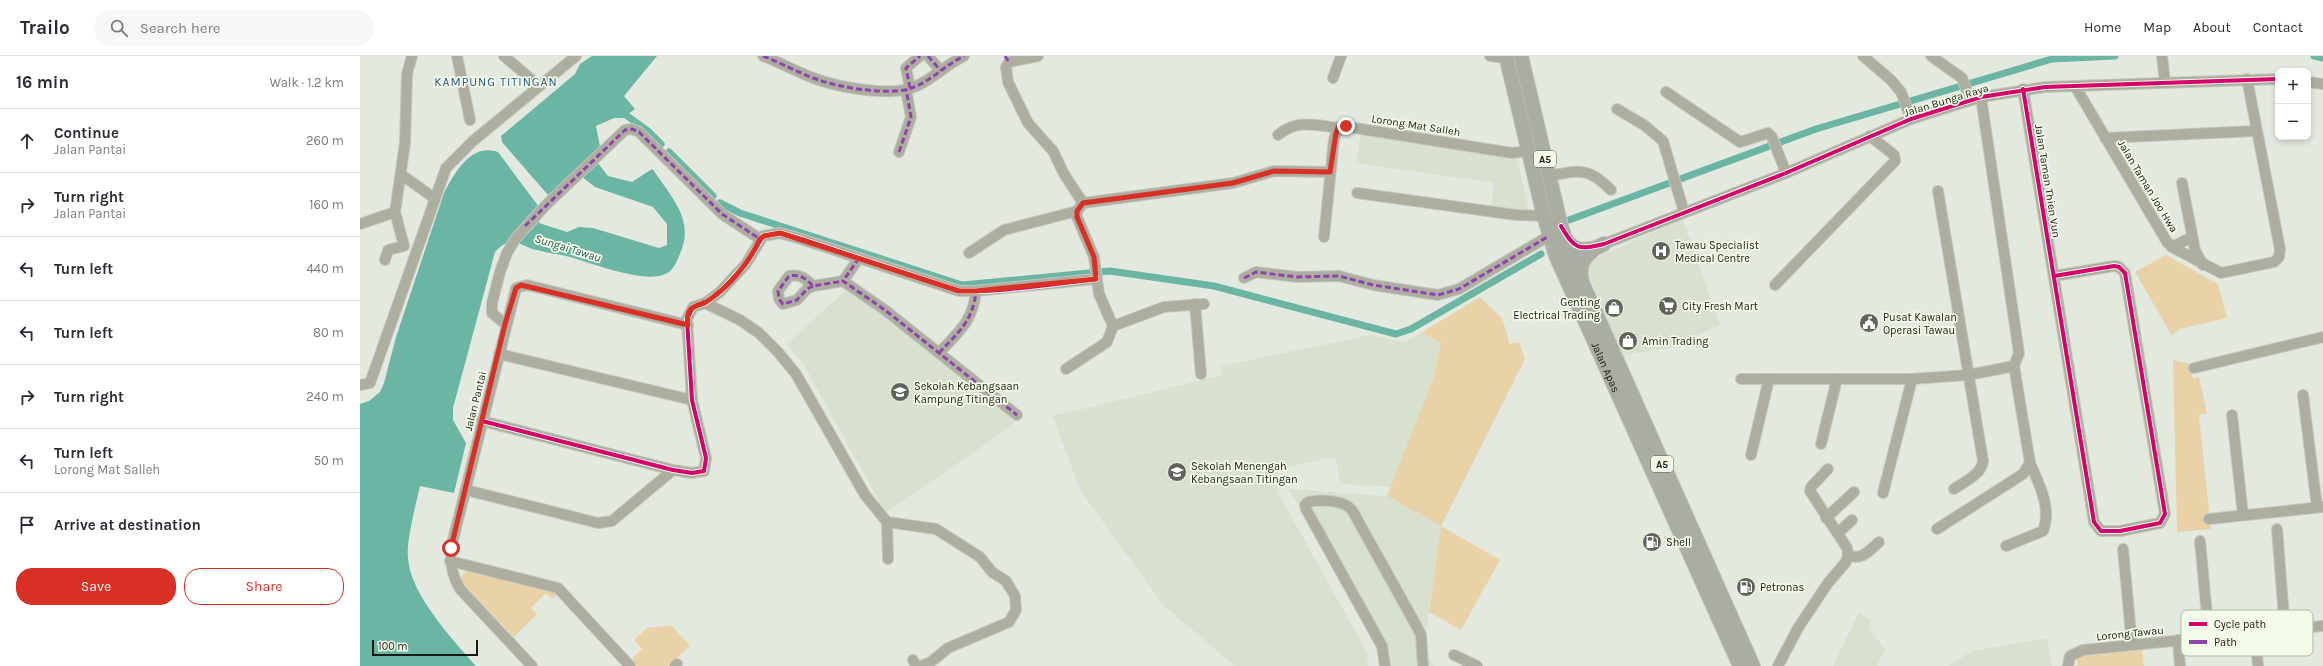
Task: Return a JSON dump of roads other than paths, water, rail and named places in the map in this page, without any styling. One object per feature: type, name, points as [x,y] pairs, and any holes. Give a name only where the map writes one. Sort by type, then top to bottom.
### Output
[{"type":"highway","name":"Jalan Apas","points":[[1506,57],[1549,236],[1569,286],[1740,666]]},
{"type":"highway","name":"Jalan Apas","points":[[1522,62],[1561,226],[1573,262],[1590,304],[1753,666]]},
{"type":"highway","points":[[1519,108],[1525,110],[1528,105],[1521,78],[1522,62]]},
{"type":"highway","points":[[1569,286],[1569,270],[1573,262],[1611,241]]},
{"type":"street","points":[[385,260],[388,250],[404,246],[395,212],[402,175],[405,143],[407,74],[412,56]]},
{"type":"street","points":[[457,56],[470,120]]},
{"type":"street","points":[[504,56],[539,86]]},
{"type":"street","points":[[360,385],[370,383],[434,198],[446,168],[457,156],[576,56]]},
{"type":"street","points":[[763,56],[821,81],[879,90],[908,89],[964,56]]},
{"type":"street","points":[[899,152],[911,117],[906,68],[920,56]]},
{"type":"street","points":[[928,56],[940,70]]},
{"type":"street","points":[[1038,56],[1007,59],[1006,67],[1008,82],[1028,123],[1052,151],[1080,207],[1080,225],[1094,257],[1096,278],[1104,308],[1113,326],[1107,342],[1066,370]]},
{"type":"street","points":[[1333,78],[1341,56]]},
{"type":"street","points":[[1490,56],[1506,57]]},
{"type":"street","points":[[1863,56],[1891,80],[1902,95],[1911,119]]},
{"type":"street","points":[[1931,56],[1962,78],[1970,100]]},
{"type":"street","points":[[2162,56],[2165,83]]},
{"type":"street","name":"Jalan Taman Joo Hwa","points":[[2075,86],[2167,242],[2172,247],[2203,265],[2221,273],[2228,273],[2274,262],[2279,257],[2280,249],[2255,131],[2247,79]]},
{"type":"street","name":"Jalan Bunga Raya","points":[[1611,241],[1786,173],[1911,119],[1981,96],[2023,88],[2275,79]]},
{"type":"street","points":[[2311,83],[2322,87]]},
{"type":"street","name":"Jalan Taman Thien Vun","points":[[2023,88],[2054,276],[2096,527],[2109,532],[2160,523],[2165,514],[2125,273],[2119,267],[2114,266],[2054,276]]},
{"type":"street","points":[[1666,92],[1740,142],[1768,133],[1772,137],[1786,173]]},
{"type":"street","points":[[1981,96],[2019,353],[2014,366],[2030,463],[2045,502],[2046,525],[2043,531],[2006,546]]},
{"type":"street","points":[[1617,108],[1644,125],[1663,141],[1667,150],[1672,174],[1684,212]]},
{"type":"street","name":"Lorong Mat Salleh","points":[[1278,135],[1287,127],[1297,124],[1338,128],[1346,126],[1512,153],[1529,151]]},
{"type":"street","points":[[1324,237],[1334,139],[1338,128]]},
{"type":"street","points":[[505,324],[492,313],[492,303],[507,253],[516,238],[525,226],[625,130],[632,129],[639,132],[722,214],[760,239]]},
{"type":"street","points":[[2105,138],[2255,131]]},
{"type":"street","points":[[1775,285],[1895,161],[1894,155],[1870,136]]},
{"type":"street","points":[[969,253],[1004,230],[1080,207],[1233,183],[1274,171],[1330,172]]},
{"type":"street","points":[[1549,176],[1572,172],[1584,172],[1598,176],[1611,190]]},
{"type":"street","points":[[402,175],[434,198]]},
{"type":"street","points":[[2182,183],[2195,250],[2203,265]]},
{"type":"street","points":[[1938,191],[1982,467],[1954,489]]},
{"type":"street","points":[[1357,193],[1516,215],[1544,216]]},
{"type":"street","points":[[360,224],[395,212]]},
{"type":"street","points":[[1561,226],[1575,246],[1582,249],[1611,241]]},
{"type":"street","points":[[482,421],[673,470],[700,473],[706,466],[692,400],[688,325],[689,312],[692,307],[705,303],[720,292],[746,264],[760,239],[764,236],[780,233],[959,291],[976,291],[1096,278]]},
{"type":"street","points":[[1244,278],[1256,272],[1297,277],[1339,276],[1382,287],[1438,294],[1459,289],[1549,236]]},
{"type":"street","points":[[2172,247],[2192,237]]},
{"type":"street","points":[[1590,304],[1582,272],[1584,263],[1611,241]]},
{"type":"street","points":[[843,281],[859,258]]},
{"type":"street","points":[[813,286],[843,281],[885,310],[1017,415]]},
{"type":"street","name":"Jalan Pantai","points":[[532,666],[460,589],[455,580],[450,561],[451,548],[505,324],[516,288],[527,285],[688,325]]},
{"type":"street","points":[[939,353],[970,316],[974,307],[976,291]]},
{"type":"street","points":[[705,303],[740,320],[759,333],[778,352],[796,374],[866,495],[887,522],[888,559]]},
{"type":"street","points":[[1113,326],[1164,307],[1199,304],[1201,374]]},
{"type":"street","points":[[2194,368],[2323,337]]},
{"type":"street","points":[[499,354],[692,400]]},
{"type":"street","points":[[1741,379],[1912,379],[1968,375],[2014,366]]},
{"type":"street","points":[[1751,454],[1769,378]]},
{"type":"street","points":[[1821,444],[1837,379]]},
{"type":"street","points":[[1883,493],[1912,379]]},
{"type":"street","points":[[2209,519],[2320,507],[2303,395]]},
{"type":"street","points":[[2232,416],[2243,515]]},
{"type":"street","points":[[1937,529],[2023,474],[2030,463]]},
{"type":"street","points":[[1778,666],[1798,628],[1828,583],[1846,562],[1848,555],[1838,533],[1826,518],[1810,491],[1811,487],[1828,469]]},
{"type":"street","points":[[466,490],[598,524],[612,521],[673,470]]},
{"type":"street","points":[[1826,518],[1854,492]]},
{"type":"street","points":[[1385,666],[1382,646],[1306,509],[1305,505],[1308,502],[1348,504],[1421,635],[1423,666]]},
{"type":"street","points":[[1838,533],[1852,520]]},
{"type":"street","points":[[887,522],[936,529],[968,548],[980,557],[992,572],[1006,581],[1017,603],[1014,617],[1009,622],[948,648],[931,662],[917,664]]},
{"type":"street","points":[[2277,529],[2283,610]]},
{"type":"street","points":[[2200,541],[2206,610]]},
{"type":"street","points":[[1848,555],[1858,557],[1864,556],[1879,542]]},
{"type":"street","points":[[2123,549],[2132,645]]},
{"type":"street","points":[[450,561],[558,588],[630,666]]},
{"type":"street","name":"Lorong Tawau","points":[[2313,627],[2323,626]]},
{"type":"street","points":[[2178,640],[2180,666]]},
{"type":"street","name":"Lorong Tawau","points":[[2068,666],[2070,656],[2083,650],[2181,640]]},
{"type":"street","points":[[1454,655],[1477,666]]},
{"type":"street","points":[[2257,656],[2258,666]]},
{"type":"water","name":"Sungai Tawau","points":[[592,56],[657,56],[624,96],[635,109],[623,118],[614,118],[596,126],[602,157],[597,162],[608,176],[632,182],[652,169],[680,210],[685,232],[684,243],[674,266],[670,271],[668,273],[656,276],[632,275],[618,272],[514,242],[506,243],[495,252],[453,408],[453,420],[466,443],[454,493],[420,486],[408,542],[408,558],[411,572],[424,601],[445,630],[476,666],[360,666],[360,404],[369,401],[380,392],[384,383],[396,337],[444,193],[453,176],[472,155],[488,150],[498,152],[542,211],[539,223],[567,232],[579,227],[593,228],[659,248],[667,245],[667,224],[653,207],[595,187],[577,173],[548,195],[502,142],[501,136],[575,74],[580,64]]},
{"type":"waterway","points":[[1569,220],[1816,129],[2052,59],[2115,56]]},
{"type":"waterway","points":[[2314,56],[2323,58]]},
{"type":"waterway","points":[[619,110],[648,131],[661,144]]},
{"type":"waterway","points":[[669,152],[713,196]]},
{"type":"waterway","points":[[720,203],[740,213],[962,285],[1110,271],[1214,286],[1396,334],[1411,329],[1541,254]]},
{"type":"place","name":"Tawau Specialist Medical Centre","points":[[1661,251]]},
{"type":"place","name":"City Fresh Mart","points":[[1668,306]]},
{"type":"place","name":"Genting Electrical Trading","points":[[1614,308]]},
{"type":"place","name":"Pusat Kawalan Operasi Tawau","points":[[1869,323]]},
{"type":"place","name":"Amin Trading","points":[[1628,341]]},
{"type":"place","name":"Sekolah Kebangsaan Kampung Titingan","points":[[900,392]]},
{"type":"place","name":"Sekolah Menengah Kebangsaan Titingan","points":[[1177,472]]},
{"type":"place","name":"Shell","points":[[1652,542]]},
{"type":"place","name":"Petronas","points":[[1746,587]]},
{"type":"district","name":"KAMPUNG TITINGAN","points":[[496,82]]}]
